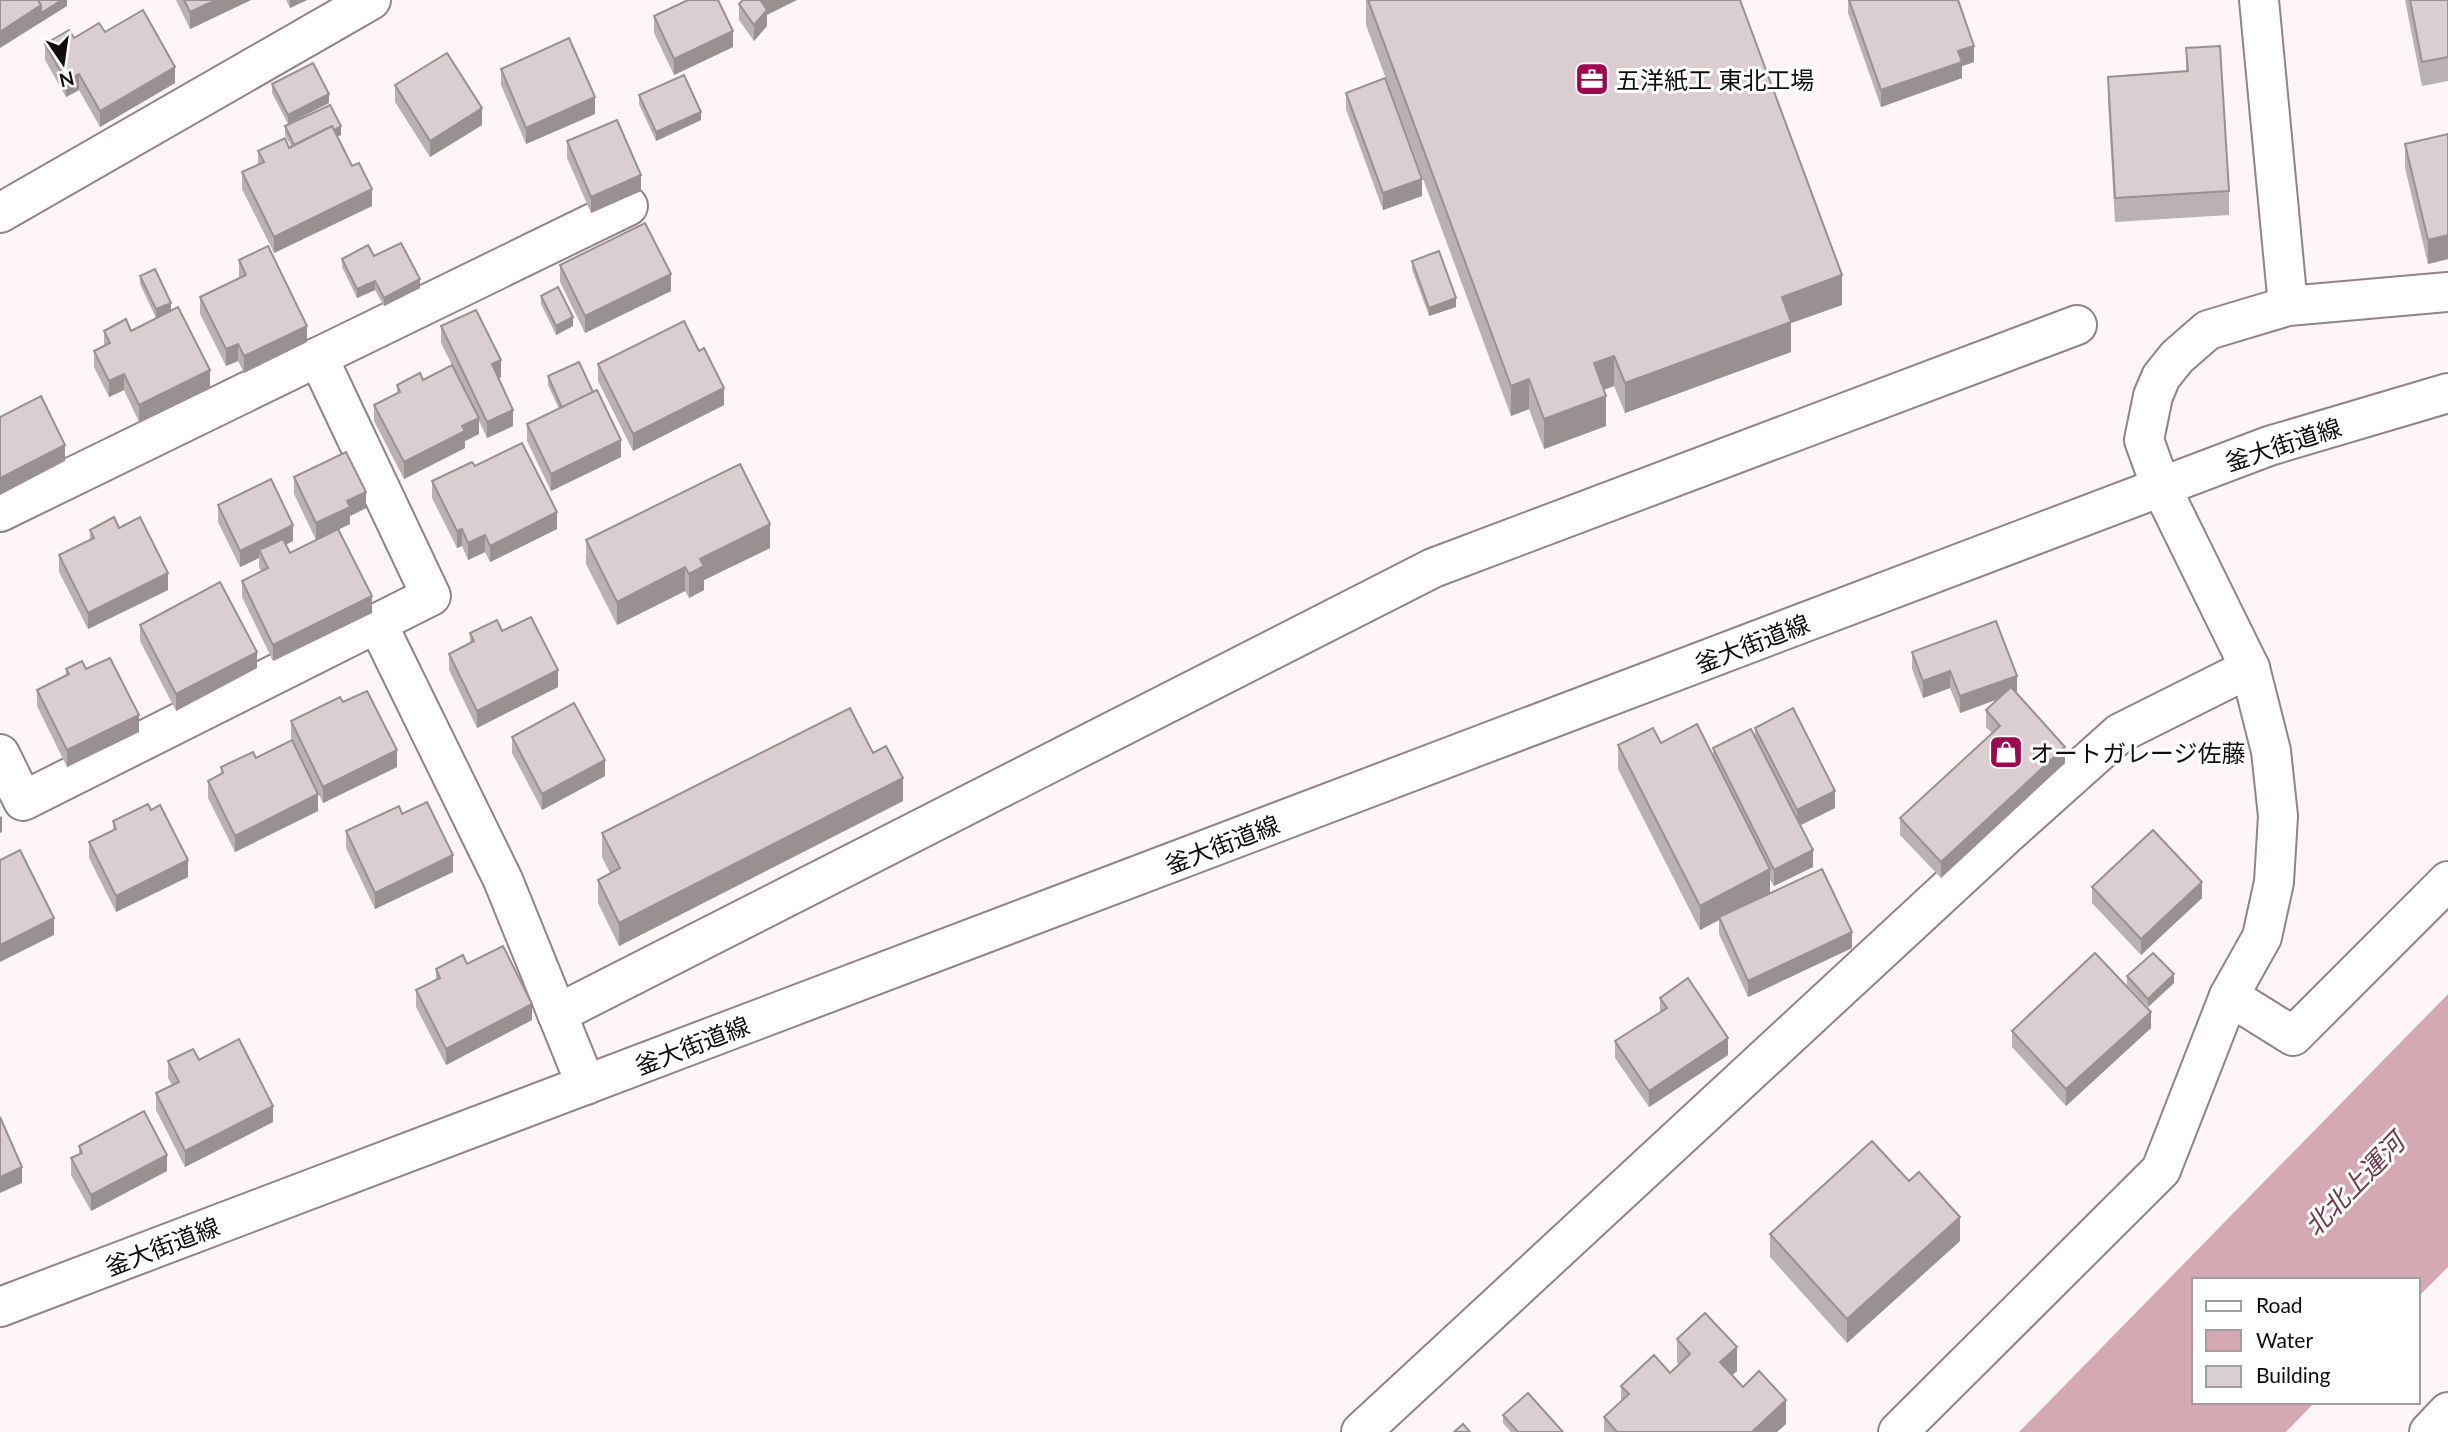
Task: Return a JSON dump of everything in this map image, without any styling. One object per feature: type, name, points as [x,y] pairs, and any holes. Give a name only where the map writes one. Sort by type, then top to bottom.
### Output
[{"type":"street","points":[[0,213],[371,0]]},
{"type":"street","points":[[2259,0],[2288,306]]},
{"type":"street","points":[[0,512],[628,206]]},
{"type":"street","points":[[1898,1432],[2161,1170],[2229,996],[2262,937],[2274,882],[2278,816],[2271,751],[2250,668],[2161,487],[2144,440],[2153,397],[2161,377],[2177,357],[2208,330],[2288,306],[2448,292]]},
{"type":"street","points":[[557,1014],[1433,568],[2077,325]]},
{"type":"street","points":[[0,754],[23,801],[432,596],[318,358]]},
{"type":"street","name":"釜大街道線","points":[[0,1307],[2269,446],[2448,393]]},
{"type":"street","points":[[377,623],[503,880],[586,1085]]},
{"type":"street","points":[[1361,1432],[2006,835],[2120,733],[2250,668]]},
{"type":"street","points":[[2229,996],[2293,1037],[2448,881]]},
{"type":"street","points":[[2429,1432],[2448,1412]]},
{"type":"water","name":"北北上運河","points":[[2448,994],[2448,1267],[2420,1295],[2420,1278],[2192,1278],[2192,1404],[2313,1404],[2286,1432],[2019,1432]]},
{"type":"building","points":[[0,0],[38,0],[41,5],[0,32]]},
{"type":"building","points":[[38,0],[62,0],[41,13]]},
{"type":"building","points":[[184,0],[216,0],[190,12]]},
{"type":"building","points":[[688,0],[718,0],[733,31],[674,59],[654,16]]},
{"type":"building","points":[[743,0],[763,0],[761,1],[767,10],[754,25],[739,4]]},
{"type":"building","points":[[1368,0],[1740,0],[1842,275],[1782,297],[1791,322],[1625,383],[1614,356],[1594,363],[1606,396],[1544,419],[1529,379],[1511,386]]},
{"type":"building","points":[[1849,0],[1958,0],[1974,46],[1958,51],[1962,62],[1881,90]]},
{"type":"building","points":[[2410,0],[2448,0],[2448,57],[2422,62]]},
{"type":"building","points":[[143,10],[175,67],[100,111],[79,74],[66,81],[45,44],[69,30],[74,38],[99,23],[105,32]]},
{"type":"building","points":[[569,38],[595,97],[526,128],[501,69]]},
{"type":"building","points":[[2220,46],[2229,191],[2115,198],[2108,77],[2188,71],[2186,48]]},
{"type":"building","points":[[447,53],[482,108],[430,141],[395,85]]},
{"type":"building","points":[[313,63],[329,94],[288,115],[272,84]]},
{"type":"building","points":[[684,75],[701,112],[656,132],[639,95]]},
{"type":"building","points":[[1385,78],[1422,179],[1383,193],[1346,93]]},
{"type":"building","points":[[330,105],[341,126],[334,130],[332,126],[294,145],[285,126]]},
{"type":"building","points":[[617,120],[641,175],[591,197],[567,141]]},
{"type":"building","points":[[332,126],[352,166],[359,163],[372,189],[274,237],[242,172],[264,162],[258,151],[285,138],[289,148]]},
{"type":"building","points":[[2448,134],[2448,235],[2428,240],[2405,144]]},
{"type":"building","points":[[645,223],[671,274],[585,316],[560,265]]},
{"type":"building","points":[[401,243],[420,279],[384,298],[375,281],[357,289],[342,259],[368,245],[374,256]]},
{"type":"building","points":[[268,246],[307,326],[244,356],[238,344],[226,349],[200,297],[246,275],[239,260]]},
{"type":"building","points":[[1439,251],[1456,298],[1429,308],[1412,261]]},
{"type":"building","points":[[155,269],[171,303],[156,309],[140,276]]},
{"type":"building","points":[[558,287],[573,317],[556,326],[541,296]]},
{"type":"building","points":[[178,307],[210,370],[139,405],[124,374],[109,381],[94,351],[110,343],[104,331],[126,319],[131,331]]},
{"type":"building","points":[[476,310],[501,360],[492,364],[513,410],[487,422],[441,326]]},
{"type":"building","points":[[684,321],[699,351],[704,348],[724,388],[633,434],[598,364]]},
{"type":"building","points":[[579,362],[593,392],[562,408],[548,376]]},
{"type":"building","points":[[452,365],[479,418],[462,426],[465,431],[404,462],[374,405],[400,392],[397,385],[420,373],[423,380]]},
{"type":"building","points":[[597,390],[621,440],[551,474],[527,424]]},
{"type":"building","points":[[41,396],[65,445],[0,478],[0,417]]},
{"type":"building","points":[[522,443],[557,512],[490,546],[485,535],[468,543],[462,529],[457,531],[432,481],[472,462],[475,466]]},
{"type":"building","points":[[346,452],[366,492],[347,501],[350,507],[316,523],[294,477]]},
{"type":"building","points":[[740,464],[770,524],[700,559],[704,566],[689,574],[685,567],[617,602],[586,540]]},
{"type":"building","points":[[271,479],[293,525],[240,551],[218,505]]},
{"type":"building","points":[[114,517],[119,528],[140,517],[168,573],[88,613],[59,555],[94,538],[90,530]]},
{"type":"building","points":[[338,529],[372,596],[273,645],[242,581],[268,568],[259,550],[283,539],[290,553]]},
{"type":"building","points":[[220,582],[257,652],[176,694],[140,625]]},
{"type":"building","points":[[531,617],[558,670],[477,711],[449,654],[474,641],[470,633],[497,620],[502,631]]},
{"type":"building","points":[[1996,621],[2017,676],[1960,696],[1950,671],[1923,681],[1912,652]]},
{"type":"building","points":[[110,658],[139,715],[67,750],[37,690],[69,674],[66,669],[82,661],[86,669]]},
{"type":"building","points":[[2011,687],[2065,747],[1941,862],[1900,818],[2000,726],[1986,710]]},
{"type":"building","points":[[367,691],[397,750],[323,787],[291,721],[340,697],[343,702]]},
{"type":"building","points":[[574,703],[605,760],[542,794],[512,737]]},
{"type":"building","points":[[850,708],[873,753],[886,746],[903,778],[619,923],[598,880],[620,868],[602,833]]},
{"type":"building","points":[[1793,708],[1835,791],[1797,810],[1755,728]]},
{"type":"building","points":[[1697,724],[1770,869],[1700,906],[1618,745],[1653,728],[1661,743]]},
{"type":"building","points":[[1751,729],[1813,850],[1774,870],[1713,748]]},
{"type":"building","points":[[292,740],[318,794],[235,836],[208,781],[223,773],[221,767],[253,752],[256,758]]},
{"type":"building","points":[[427,802],[453,855],[375,893],[346,831],[399,806],[402,814]]},
{"type":"building","points":[[148,804],[151,810],[160,805],[188,860],[116,896],[89,842],[116,829],[113,821]]},
{"type":"building","points":[[2153,830],[2202,882],[2141,939],[2092,887]]},
{"type":"building","points":[[20,850],[54,918],[0,945],[0,860]]},
{"type":"building","points":[[1822,869],[1852,932],[1748,981],[1719,917]]},
{"type":"building","points":[[503,946],[532,1004],[446,1049],[416,990],[440,978],[436,969],[463,955],[467,964]]},
{"type":"building","points":[[2095,953],[2151,1012],[2066,1089],[2012,1031]]},
{"type":"building","points":[[2153,953],[2174,974],[2148,999],[2127,976]]},
{"type":"building","points":[[1688,978],[1728,1038],[1649,1091],[1615,1041],[1667,1008],[1660,998]]},
{"type":"building","points":[[239,1039],[273,1106],[185,1151],[156,1093],[179,1082],[168,1061],[193,1049],[199,1060]]},
{"type":"building","points":[[144,1111],[167,1155],[91,1195],[71,1158],[82,1153],[79,1146]]},
{"type":"building","points":[[0,1117],[22,1167],[0,1177]]},
{"type":"building","points":[[1872,1141],[1909,1181],[1919,1172],[1960,1217],[1847,1319],[1770,1234]]},
{"type":"building","points":[[1705,1313],[1737,1347],[1720,1362],[1743,1387],[1759,1371],[1786,1400],[1752,1432],[1617,1432],[1604,1417],[1629,1394],[1621,1386],[1654,1355],[1670,1373],[1690,1354],[1677,1339]]},
{"type":"building","points":[[1528,1393],[1563,1432],[1518,1432],[1503,1415]]},
{"type":"building","points":[[1463,1424],[1470,1432],[1454,1432]]},
{"type":"place","name":"五洋紙工 東北工場","points":[[1592,79]]},
{"type":"place","name":"オートガレージ佐藤","points":[[2006,752]]}]
